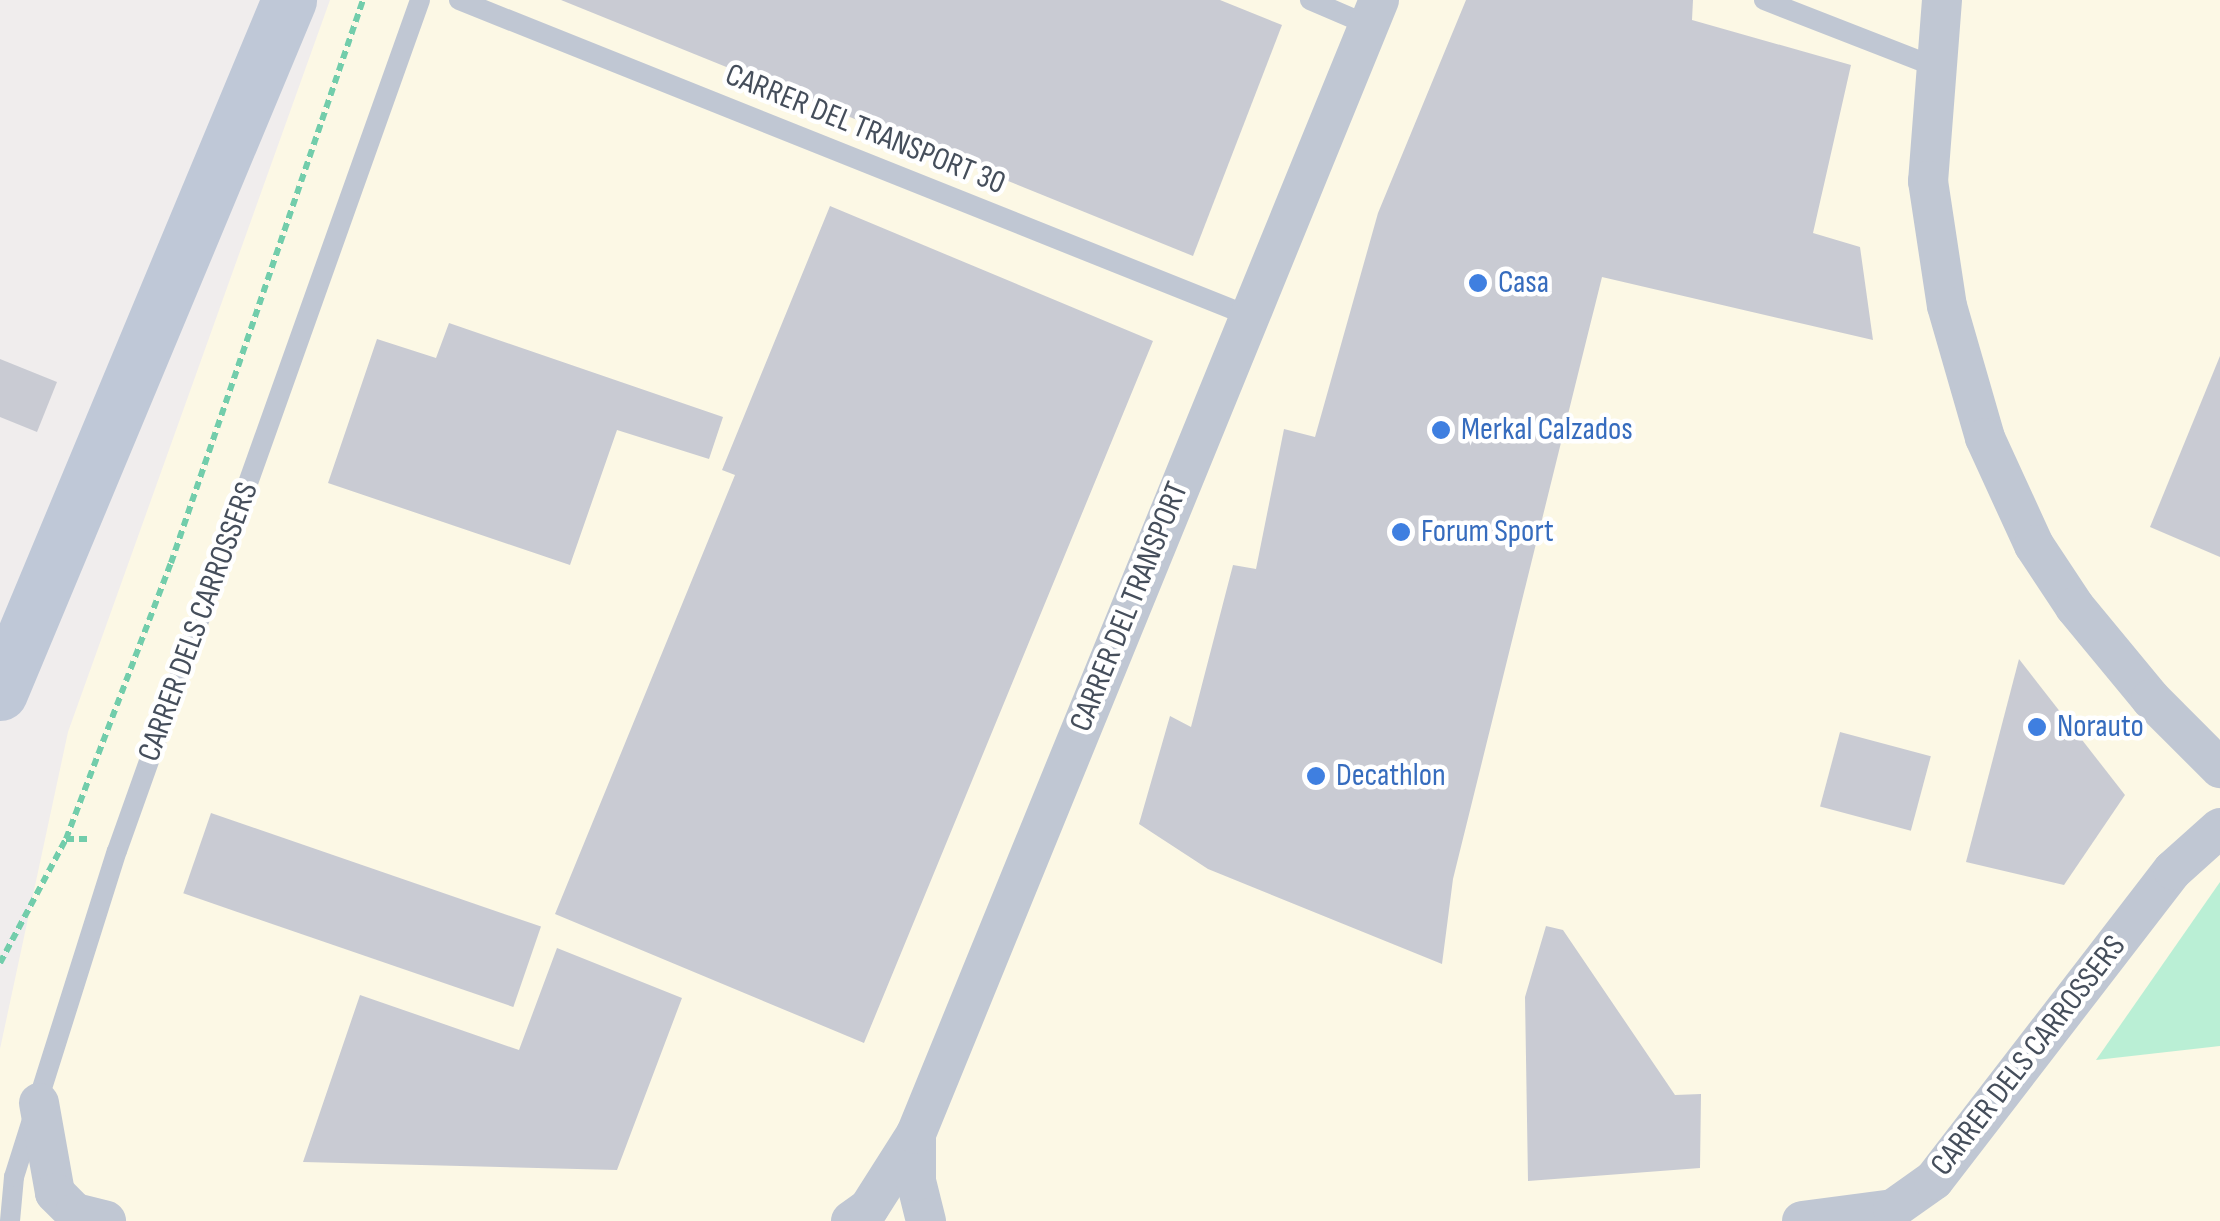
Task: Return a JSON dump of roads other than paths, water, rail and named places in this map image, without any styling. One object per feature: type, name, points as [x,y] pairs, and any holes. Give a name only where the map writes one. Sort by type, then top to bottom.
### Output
[{"type":"main road","points":[[0,693],[289,0]]},
{"type":"street","points":[[1942,0],[1933,66],[1933,232],[1986,438],[2034,545],[2076,607],[2151,699],[2220,768]]},
{"type":"street","name":"CARRER DEL TRANSPORT","points":[[926,1221],[916,1181],[916,1134],[1374,13]]},
{"type":"street","name":"CARRER DELS CARROSSERS","points":[[1802,1221],[1892,1209],[1914,1198],[2172,870],[2220,828]]},
{"type":"street","name":"CARRER DELS CARROSSERS","points":[[38,1104],[54,1192],[74,1213],[106,1221]]},
{"type":"street","points":[[851,1221],[870,1208],[916,1134]]},
{"type":"lane","name":"CARRER DELS CARROSSERS","points":[[38,1104],[117,851],[420,0]]},
{"type":"lane","name":"CARRER DEL TRANSPORT 30","points":[[459,0],[1249,316]]},
{"type":"lane","points":[[1310,0],[1374,13]]},
{"type":"lane","points":[[1764,0],[1933,66]]},
{"type":"lane","points":[[10,1221],[14,1177],[38,1104]]},
{"type":"place","name":"Casa","points":[[1478,283]]},
{"type":"place","name":"Merkal Calzados","points":[[1441,430]]},
{"type":"place","name":"Forum Sport","points":[[1401,532]]},
{"type":"place","name":"Norauto","points":[[2037,727]]},
{"type":"place","name":"Decathlon","points":[[1316,776]]}]
